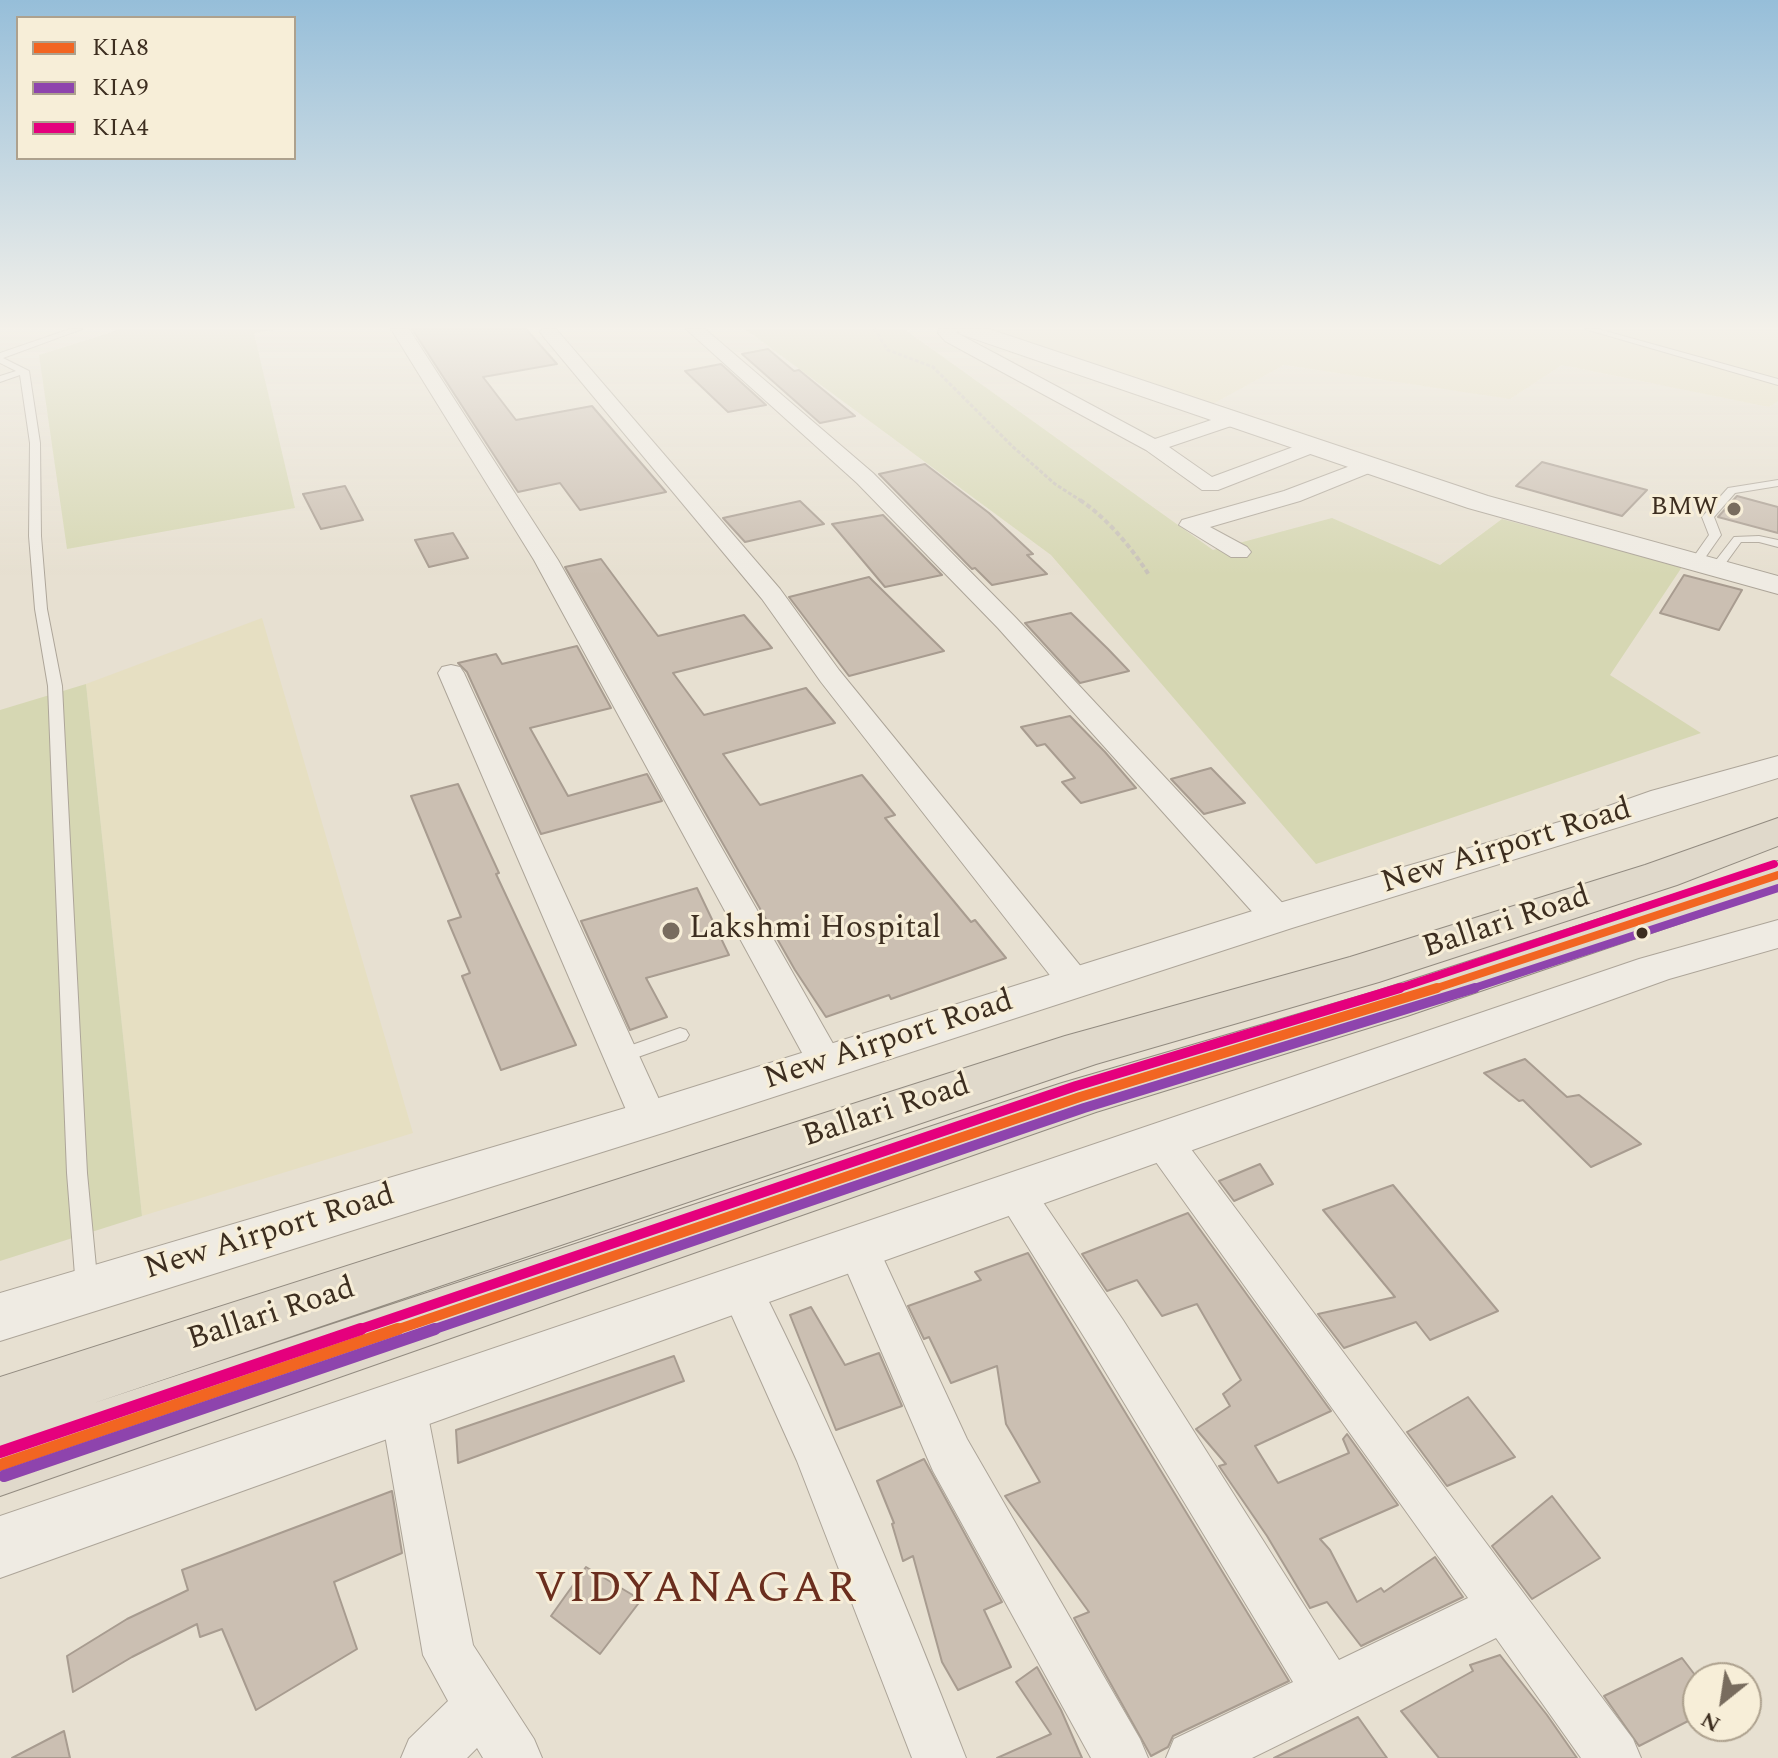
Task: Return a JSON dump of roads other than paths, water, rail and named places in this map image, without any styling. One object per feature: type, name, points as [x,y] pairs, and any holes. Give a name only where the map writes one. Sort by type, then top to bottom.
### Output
[{"type":"highway","name":"Ballari Road","points":[[0,1465],[1080,1097],[1376,987],[1778,831]]},
{"type":"highway","name":"Ballari Road","points":[[0,1406],[1068,1053],[1376,987],[1778,875]]},
{"type":"street","points":[[452,411],[546,560],[826,1063]]},
{"type":"street","points":[[616,411],[771,594],[830,676],[1075,983]]},
{"type":"street","points":[[789,411],[865,478],[1007,623],[1277,918]]},
{"type":"street","points":[[1088,411],[1153,446],[1210,485],[1311,447]]},
{"type":"street","points":[[1204,411],[1478,502],[1778,585]]},
{"type":"street","points":[[1153,446],[1230,420]]},
{"type":"street","points":[[1239,552],[1190,525],[1292,496],[1366,466]]},
{"type":"street","points":[[451,673],[649,1119]]},
{"type":"street","name":"New Airport Road","points":[[0,1317],[649,1119],[1277,918],[1778,767]]},
{"type":"street","points":[[0,1547],[1654,969],[1772,941]]},
{"type":"street","points":[[1162,1140],[1614,1758]]},
{"type":"street","points":[[1014,1191],[1107,1334],[1329,1692]]},
{"type":"street","points":[[857,1246],[950,1455],[1121,1758]]},
{"type":"street","points":[[740,1287],[787,1380],[939,1758]]},
{"type":"street","points":[[403,1406],[449,1655],[515,1758]]},
{"type":"street","points":[[1193,1758],[1505,1607]]},
{"type":"street","points":[[428,1758],[482,1705]]},
{"type":"lane","points":[[30,411],[35,443],[35,536],[41,609],[55,686],[77,1173],[87,1289]]},
{"type":"lane","points":[[1706,565],[1715,535],[1708,517],[1732,490],[1778,483]]},
{"type":"lane","points":[[1706,565],[1738,539],[1759,539],[1778,544]]},
{"type":"lane","points":[[621,1056],[680,1035]]},
{"type":"place","name":"BMW","points":[[1734,509]]},
{"type":"place","name":"Lakshmi Hospital","points":[[671,931]]},
{"type":"district","name":"VIDYANAGAR","points":[[696,1592]]}]
